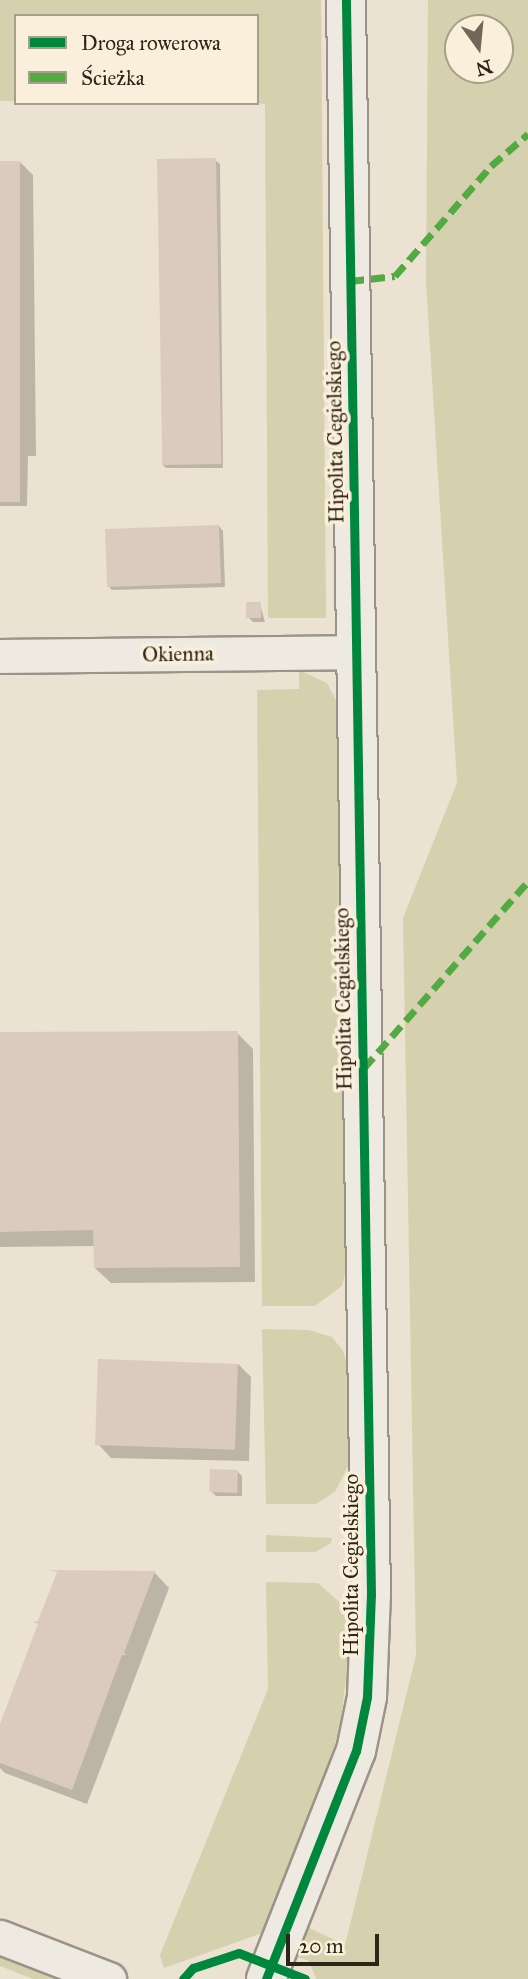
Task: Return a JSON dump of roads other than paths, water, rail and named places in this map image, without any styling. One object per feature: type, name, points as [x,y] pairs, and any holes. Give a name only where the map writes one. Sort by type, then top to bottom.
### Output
[{"type":"street","name":"Hipolita Cegielskiego","points":[[266,1979],[356,1751],[367,1697],[371,1595],[346,0]]},
{"type":"street","name":"Okienna","points":[[0,656],[355,652]]},
{"type":"street","points":[[0,1937],[109,1979]]}]
